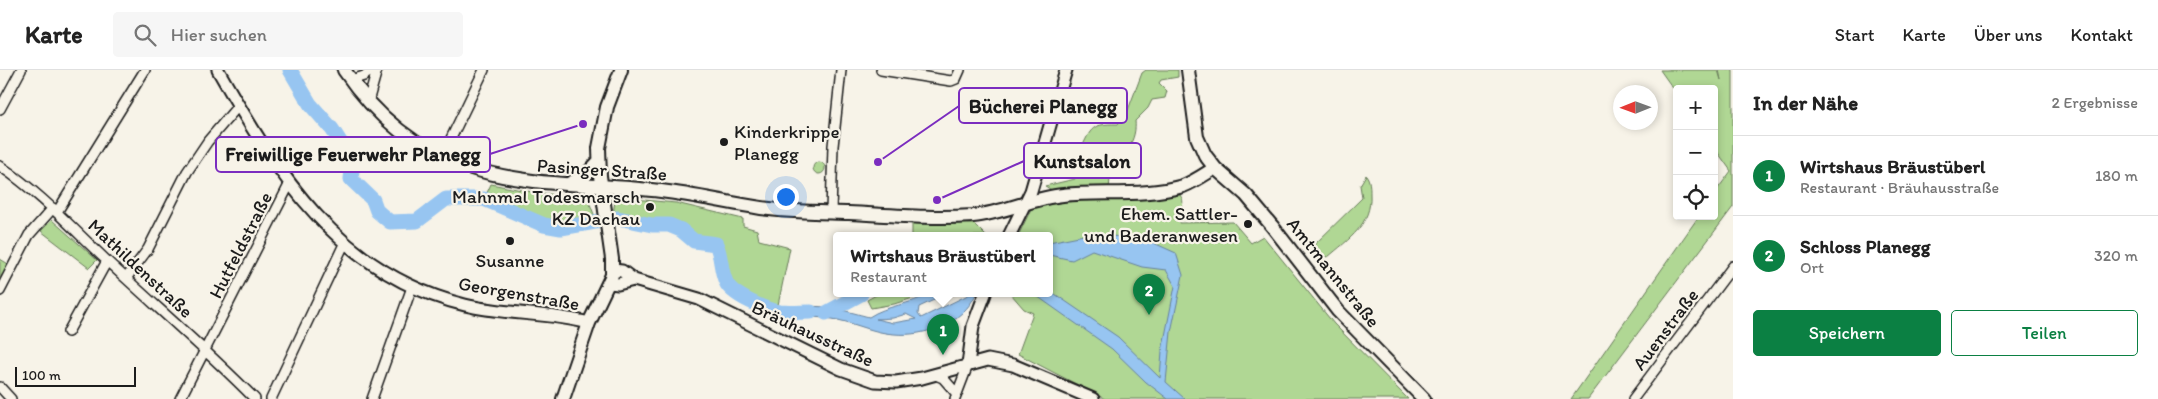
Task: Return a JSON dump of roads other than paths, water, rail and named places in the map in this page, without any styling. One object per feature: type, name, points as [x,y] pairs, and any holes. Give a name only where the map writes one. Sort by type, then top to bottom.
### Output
[{"type":"main road","points":[[562,399],[589,323],[610,283],[613,270],[599,161],[602,127],[620,70]]},
{"type":"main road","name":"Amtmannstraße","points":[[1188,70],[1198,142],[1215,168],[1246,195],[1338,311],[1424,399]]},
{"type":"main road","name":"Pasinger Straße","points":[[348,75],[368,102],[400,131],[442,157],[464,166],[508,179],[662,191],[764,208],[943,218],[996,212],[1025,202],[1062,195],[1134,192],[1173,188],[1184,185],[1215,168]]},
{"type":"main road","points":[[566,185],[586,175],[599,161]]},
{"type":"street","points":[[0,109],[21,70]]},
{"type":"street","points":[[0,291],[29,234],[55,210],[145,70]]},
{"type":"street","name":"Georgenstraße","points":[[218,70],[238,106],[289,185],[311,211],[345,242],[376,266],[412,286],[464,304],[589,323]]},
{"type":"street","points":[[348,75],[364,76],[372,70]]},
{"type":"street","points":[[368,102],[377,70]]},
{"type":"street","points":[[442,157],[484,70]]},
{"type":"street","points":[[831,212],[833,146],[841,70]]},
{"type":"street","points":[[881,70],[951,81],[956,79],[960,70]]},
{"type":"street","points":[[1010,232],[1030,191],[1066,70]]},
{"type":"street","points":[[127,277],[148,249],[187,172],[208,141],[238,106]]},
{"type":"street","name":"Mathildenstraße","points":[[0,166],[55,210],[107,261],[205,349],[255,399]]},
{"type":"street","name":"Hutfeldstraße","points":[[180,399],[289,185]]},
{"type":"street","points":[[996,212],[1010,224],[1010,232]]},
{"type":"street","points":[[271,399],[345,242]]},
{"type":"street","points":[[68,332],[107,261]]},
{"type":"street","name":"Auenstraße","points":[[1633,399],[1733,266]]},
{"type":"street","name":"Bräuhausstraße","points":[[613,270],[622,272],[634,280],[699,299],[841,369],[875,381],[896,382],[936,375],[988,360],[1013,365],[1093,399]]},
{"type":"street","name":"Bräuhausstraße","points":[[610,283],[618,284],[634,280]]},
{"type":"street","points":[[372,399],[412,286]]},
{"type":"street","points":[[956,396],[968,365],[973,326],[984,297]]},
{"type":"street","points":[[936,375],[943,378],[956,396]]},
{"type":"street","points":[[0,387],[11,399]]},
{"type":"water","points":[[1089,234],[1145,239],[1176,253],[1183,275],[1171,332],[1166,382],[1185,399],[1168,399],[1146,382],[1112,349],[1038,297],[1053,297],[1053,293],[1118,337],[1160,378],[1162,351],[1175,286],[1166,270],[1142,267],[1092,250],[1072,260],[1053,256],[1053,241]]},
{"type":"water","points":[[924,297],[934,297],[934,300],[919,307],[918,314],[921,318],[964,297],[974,297],[962,313],[942,326],[918,333],[906,334],[880,332],[838,320],[792,312],[800,308],[819,307],[869,317],[883,310]],"holes":[[[906,314],[916,319],[893,323],[876,319],[893,318]]]},
{"type":"waterway","points":[[290,70],[310,104],[332,129],[353,162],[351,179],[373,200],[377,211],[390,222],[417,221],[446,199],[484,199],[544,225],[561,228],[618,218],[652,225],[669,225],[681,230],[694,241],[716,244],[726,282],[729,287],[742,297],[774,311],[811,312]]},
{"type":"waterway","points":[[826,313],[855,297]]},
{"type":"place","name":"Freiwillige Feuerwehr Planegg","points":[[583,124]]},
{"type":"place","name":"Kinderkrippe Planegg","points":[[724,142]]},
{"type":"place","name":"Bücherei Planegg","points":[[878,162]]},
{"type":"place","name":"Kunstsalon","points":[[937,200]]},
{"type":"place","name":"Mahnmal Todesmarsch KZ Dachau","points":[[650,207]]},
{"type":"place","name":"Ehem. Sattler- und Baderanwesen","points":[[1248,224]]},
{"type":"place","name":"Susanne","points":[[510,241]]},
{"type":"place","name":"Schloss Planegg","points":[[1149,315]]},
{"type":"place","name":"Wirtshaus Bräustüberl","points":[[943,355]]}]
